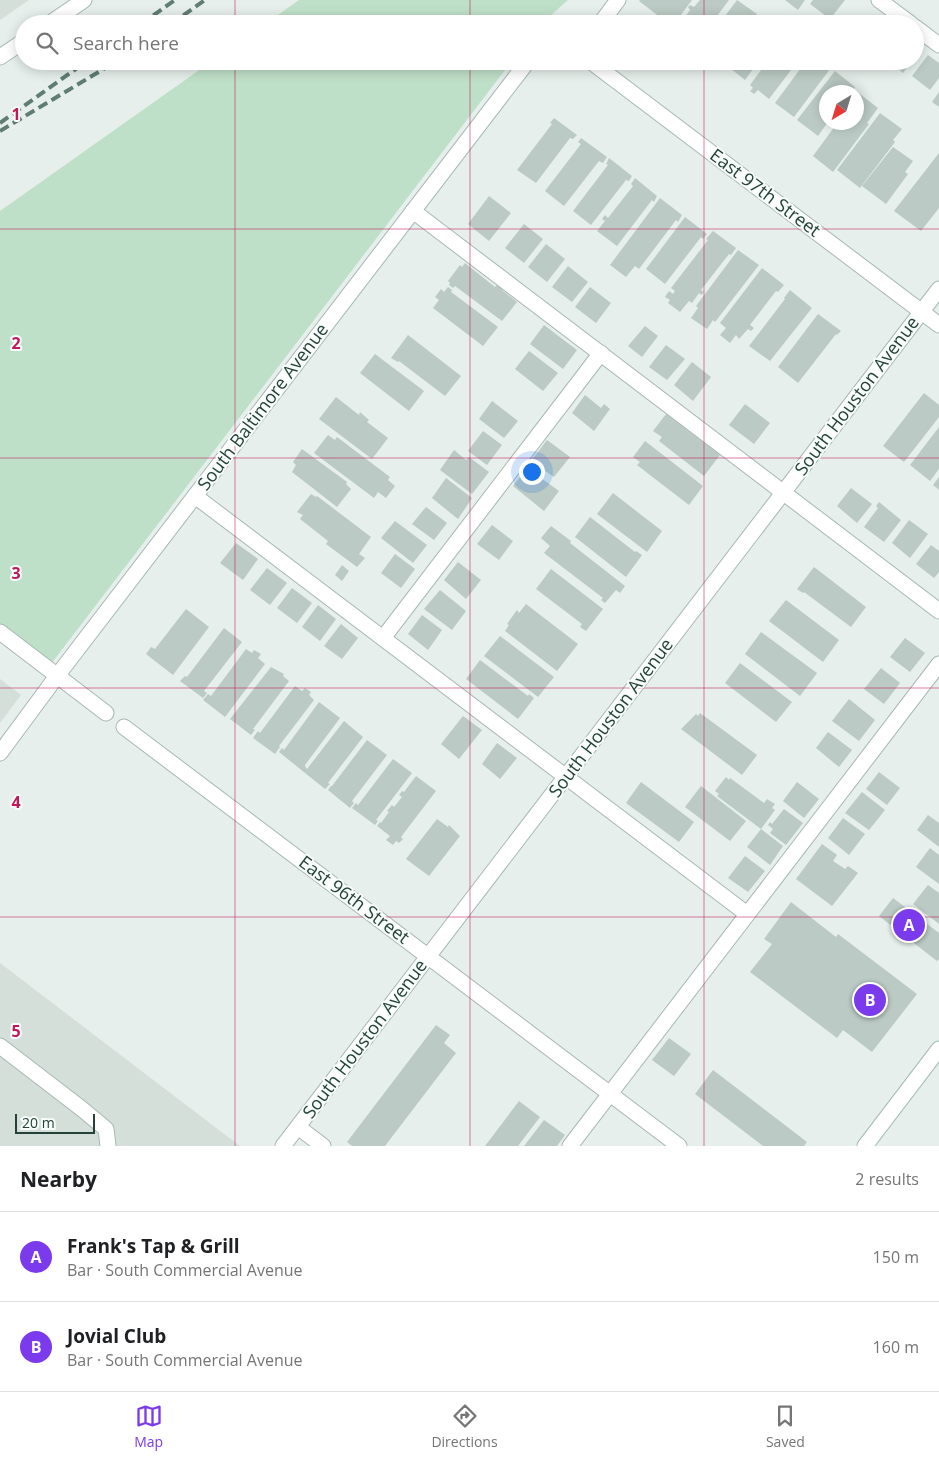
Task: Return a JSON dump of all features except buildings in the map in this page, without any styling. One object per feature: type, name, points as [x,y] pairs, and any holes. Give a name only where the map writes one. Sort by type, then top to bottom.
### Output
[{"type":"street","points":[[62,15],[84,0]]},
{"type":"street","points":[[607,15],[618,0]]},
{"type":"street","points":[[879,0],[899,15]]},
{"type":"street","points":[[924,34],[939,45]]},
{"type":"street","points":[[0,57],[15,47]]},
{"type":"street","name":"South Baltimore Avenue","points":[[0,753],[194,496],[521,70]]},
{"type":"street","name":"East 97th Street","points":[[602,70],[939,325]]},
{"type":"street","points":[[413,211],[939,611]]},
{"type":"street","name":"South Houston Avenue","points":[[283,1146],[939,289]]},
{"type":"street","points":[[382,638],[600,354]]},
{"type":"street","points":[[194,496],[747,914]]},
{"type":"street","points":[[0,632],[106,713]]},
{"type":"street","points":[[570,1146],[939,664]]},
{"type":"street","name":"East 96th Street","points":[[124,727],[679,1146]]},
{"type":"street","points":[[0,1046],[106,1129],[108,1146]]},
{"type":"street","points":[[865,1146],[939,1048]]},
{"type":"street","points":[[298,1127],[323,1146]]},
{"type":"shaded area","points":[[0,0],[29,0],[0,20]]},
{"type":"shaded area","points":[[0,679],[21,695],[0,723]]},
{"type":"shaded area","points":[[0,963],[228,1137],[240,1146],[0,1146]]},
{"type":"green space","points":[[299,0],[568,0],[551,15],[278,15]]},
{"type":"green space","points":[[199,70],[505,70],[51,664],[0,624],[0,211]]},
{"type":"railway","points":[[154,15],[175,0]]},
{"type":"railway","points":[[184,15],[205,0]]},
{"type":"railway","points":[[0,123],[74,70]]},
{"type":"railway","points":[[0,131],[102,70]]},
{"type":"place","name":"Frank's Tap & Grill","points":[[909,925]]},
{"type":"place","name":"Jovial Club","points":[[870,1000]]}]
